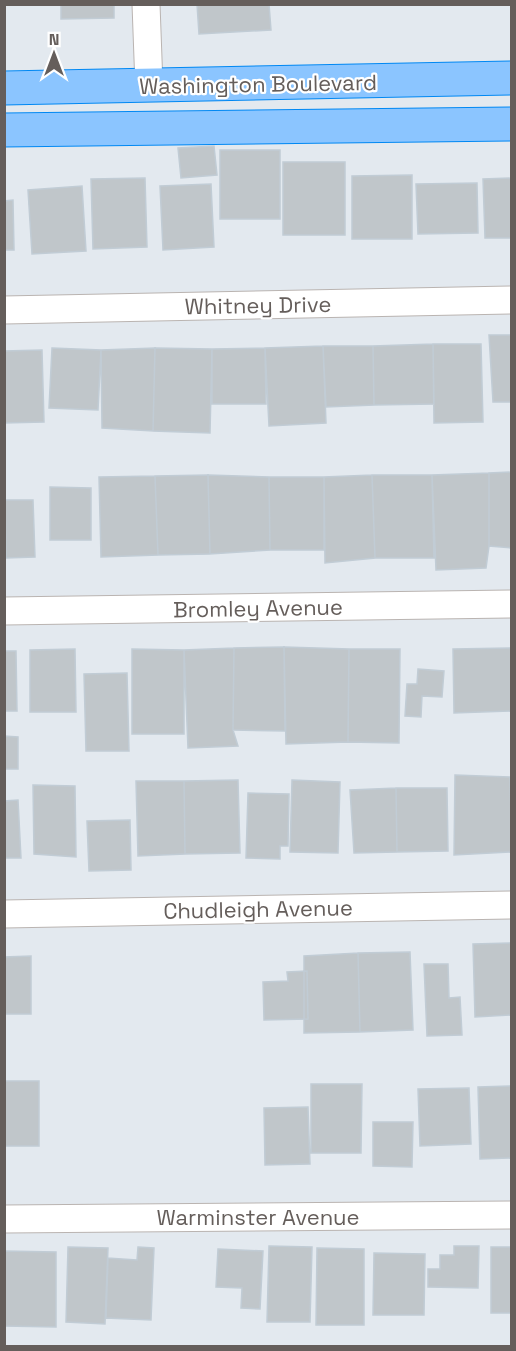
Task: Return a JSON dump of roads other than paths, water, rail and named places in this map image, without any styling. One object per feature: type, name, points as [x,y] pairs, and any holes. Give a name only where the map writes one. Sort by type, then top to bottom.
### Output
[{"type":"highway","name":"Washington Boulevard","points":[[4,88],[512,78]]},
{"type":"highway","name":"Washington Boulevard","points":[[4,130],[512,124]]},
{"type":"street","points":[[146,4],[149,86]]},
{"type":"street","name":"Whitney Drive","points":[[4,310],[512,300]]},
{"type":"street","name":"Bromley Avenue","points":[[4,611],[512,604]]},
{"type":"street","name":"Chudleigh Avenue","points":[[4,914],[512,905]]},
{"type":"street","name":"Warminster Avenue","points":[[4,1219],[512,1215]]}]
